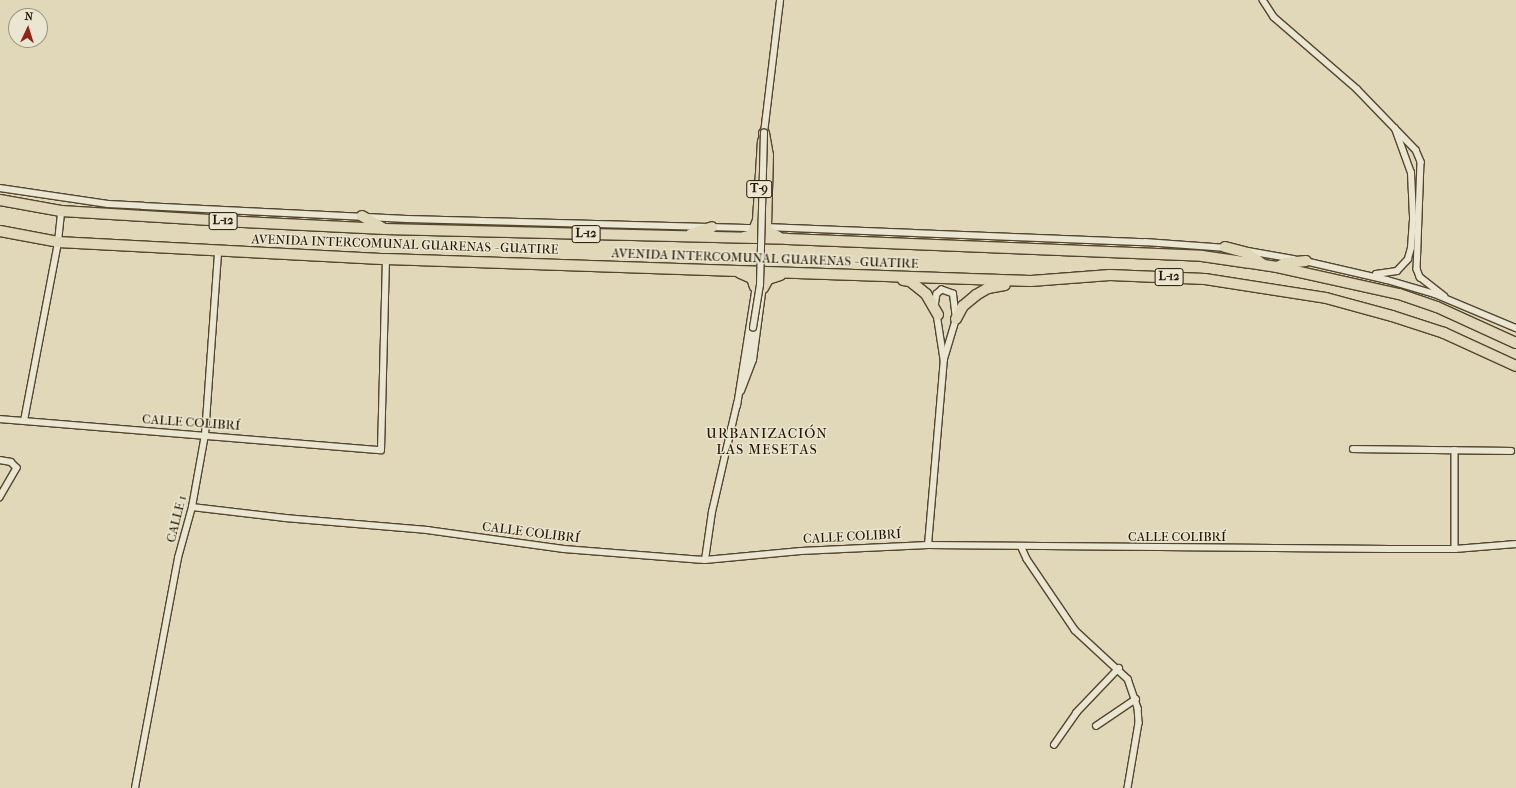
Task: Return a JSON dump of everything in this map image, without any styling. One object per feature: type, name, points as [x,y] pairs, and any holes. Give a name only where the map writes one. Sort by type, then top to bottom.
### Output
[{"type":"highway","name":"T-9","points":[[761,228],[764,133]]},
{"type":"highway","name":"AVENIDA INTERCOMUNAL GUARENAS - GUATIRE","points":[[0,200],[61,211],[385,229],[787,239],[1202,256],[1276,267],[1399,294],[1437,307],[1516,343]]},
{"type":"highway","points":[[362,216],[385,229]]},
{"type":"highway","points":[[684,236],[712,227]]},
{"type":"highway","points":[[743,238],[752,235],[761,228],[773,236],[787,239]]},
{"type":"highway","name":"AVENIDA INTERCOMUNAL GUARENAS - GUATIRE","points":[[0,231],[58,242],[218,252],[386,259],[797,272],[1031,282],[1110,275],[1205,279],[1267,287],[1326,298],[1392,316],[1444,333],[1516,366]]},
{"type":"highway","points":[[1225,248],[1247,253],[1264,265]]},
{"type":"highway","points":[[1276,267],[1286,263],[1306,261]]},
{"type":"highway","points":[[720,270],[749,275],[759,288],[768,278],[797,272]]},
{"type":"highway","points":[[887,277],[910,281],[926,294],[938,315]]},
{"type":"highway","points":[[956,319],[970,299],[988,288],[1031,282]]},
{"type":"street","points":[[742,390],[760,285],[764,133],[780,0]]},
{"type":"street","points":[[1263,0],[1274,17],[1393,125],[1416,150],[1421,162],[1416,269],[1420,277],[1449,300]]},
{"type":"street","points":[[1362,274],[1382,275],[1397,271],[1408,259],[1411,248],[1413,210],[1411,173],[1393,125]]},
{"type":"street","name":"AVENIDA INTERCOMUNAL GUARENAS - GUATIRE","points":[[0,188],[108,204],[362,216],[761,228],[1145,242],[1225,248],[1306,261],[1362,274],[1449,300],[1516,328]]},
{"type":"street","points":[[24,421],[58,242],[61,211]]},
{"type":"street","name":"CALLE 1","points":[[135,788],[178,558],[192,507],[204,435],[218,252]]},
{"type":"street","name":"CALLE COLIBRÍ","points":[[0,419],[381,450],[386,259]]},
{"type":"street","points":[[737,406],[753,360],[759,288]]},
{"type":"street","points":[[705,560],[712,512],[737,406],[759,288]]},
{"type":"street","points":[[928,545],[944,359],[956,319],[955,300],[953,294],[947,291],[937,294],[935,304],[944,359]]},
{"type":"street","points":[[1353,449],[1511,451]]},
{"type":"street","points":[[1455,450],[1455,549]]},
{"type":"street","points":[[0,460],[11,462],[17,468],[0,498]]},
{"type":"street","name":"CALLE COLIBRÍ","points":[[192,507],[285,518],[426,530],[564,549],[705,560],[801,551],[928,545],[1455,549],[1516,544]]},
{"type":"street","points":[[1022,546],[1027,559],[1075,630],[1119,668],[1128,679],[1136,699],[1139,723],[1128,788]]},
{"type":"street","points":[[1054,745],[1076,713],[1119,668]]},
{"type":"street","points":[[1096,726],[1136,699]]},
{"type":"district","name":"URBANIZACIÓN LAS MESETAS","points":[[767,442]]}]
